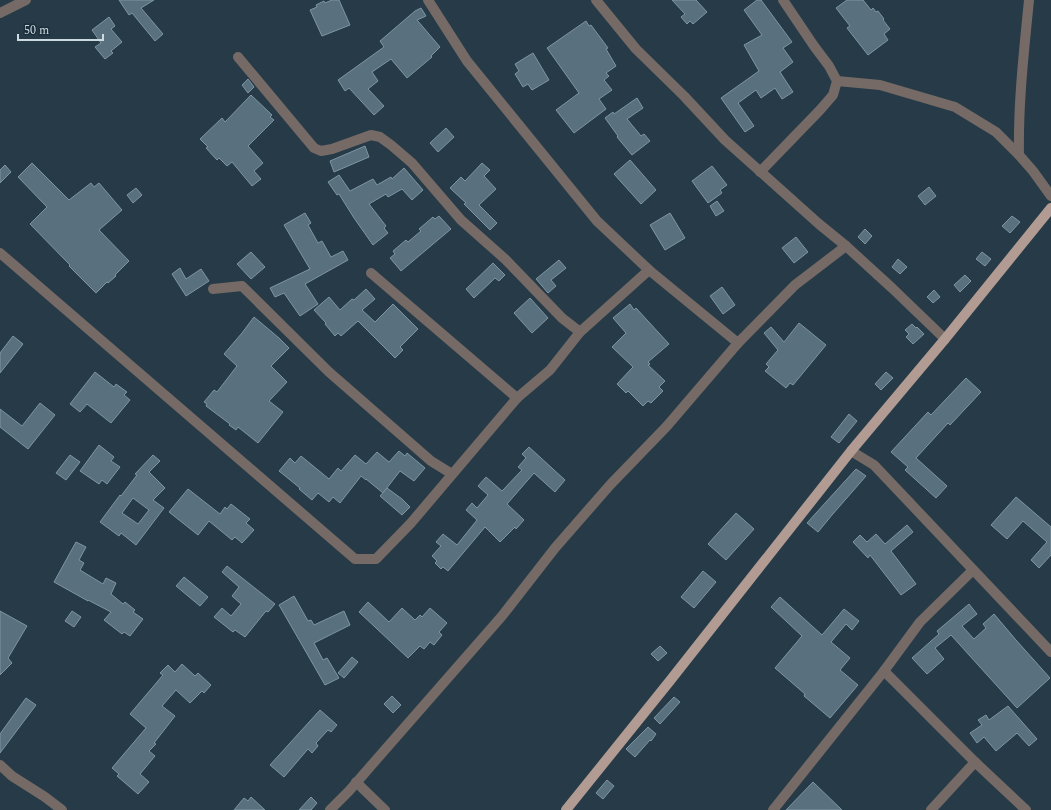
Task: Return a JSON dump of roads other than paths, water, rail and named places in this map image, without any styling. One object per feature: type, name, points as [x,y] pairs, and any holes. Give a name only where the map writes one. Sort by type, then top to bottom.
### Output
[{"type":"main road","points":[[566,810],[851,451],[946,339],[1051,208]]},
{"type":"street","points":[[0,13],[26,0]]},
{"type":"street","points":[[428,0],[467,61],[597,221],[649,270],[738,343]]},
{"type":"street","points":[[596,0],[636,49],[684,96],[725,140],[819,224],[846,246],[946,339]]},
{"type":"street","points":[[760,172],[833,95],[837,80],[829,66],[782,0]]},
{"type":"street","points":[[1019,155],[1020,112],[1030,0]]},
{"type":"street","points":[[238,57],[314,148],[321,151],[332,149],[371,135],[380,137],[391,145],[412,163],[461,220],[505,259],[562,318],[580,332]]},
{"type":"street","points":[[837,80],[880,86],[955,107],[996,132],[1033,171],[1051,196]]},
{"type":"street","points":[[330,810],[502,616],[560,542],[610,485],[667,426],[738,343],[795,285],[846,246]]},
{"type":"street","points":[[0,253],[355,559],[376,559],[412,523],[517,398],[550,370],[580,332],[649,270]]},
{"type":"street","points":[[371,274],[517,398]]},
{"type":"street","points":[[213,289],[242,286],[329,372],[430,461],[452,474]]},
{"type":"street","points":[[851,451],[874,465],[1051,652]]},
{"type":"street","points":[[772,810],[884,671],[920,622],[974,570]]},
{"type":"street","points":[[884,671],[975,762],[1026,810]]},
{"type":"street","points":[[931,810],[975,762]]},
{"type":"street","points":[[1,768],[62,810]]},
{"type":"street","points":[[356,782],[385,810]]}]
